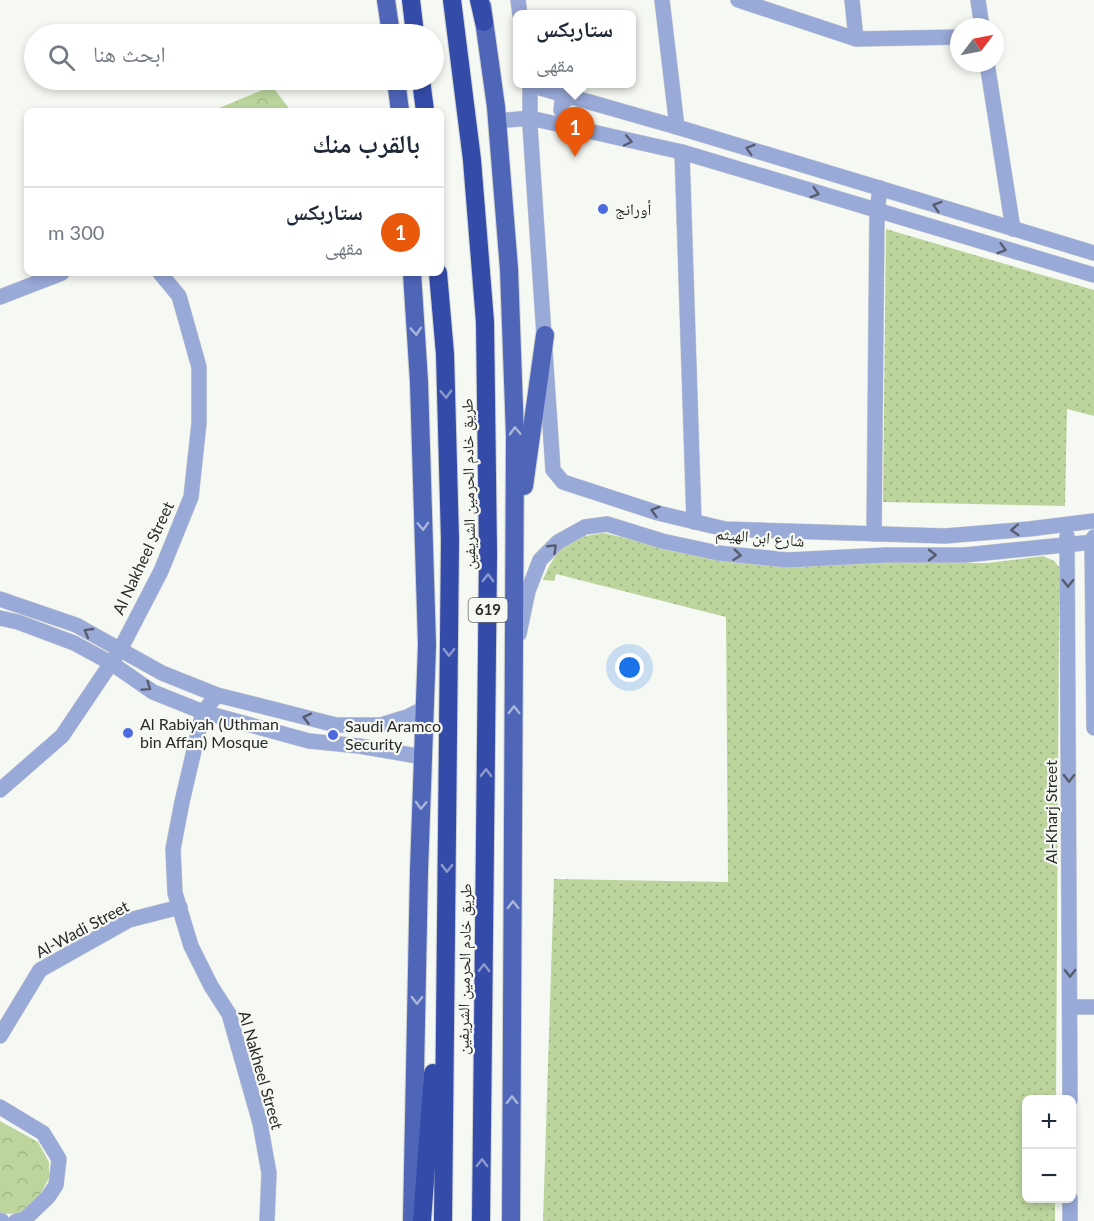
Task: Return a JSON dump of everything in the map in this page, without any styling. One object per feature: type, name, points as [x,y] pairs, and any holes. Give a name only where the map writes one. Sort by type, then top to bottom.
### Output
[{"type":"highway","points":[[411,0],[414,24]]},
{"type":"highway","name":"طريق خادم الحرمين الشريفين","points":[[452,0],[472,160],[485,322],[489,554],[481,1221]]},
{"type":"highway","points":[[480,0],[484,22]]},
{"type":"highway","points":[[422,90],[425,108]]},
{"type":"highway","name":"طريق خادم الحرمين الشريفين","points":[[438,276],[445,354],[450,540],[443,1221]]},
{"type":"highway","points":[[422,1221],[447,898]]},
{"type":"main road","points":[[386,0],[390,24]]},
{"type":"main road","points":[[484,22],[497,121],[509,269],[515,436],[511,1221]]},
{"type":"main road","points":[[397,90],[400,108]]},
{"type":"main road","points":[[412,276],[419,382],[427,645],[412,1221]]},
{"type":"main road","points":[[514,559],[545,335]]},
{"type":"street","points":[[662,0],[677,127]]},
{"type":"street","points":[[738,0],[856,39],[950,37]]},
{"type":"street","points":[[852,0],[856,39]]},
{"type":"street","points":[[978,0],[981,18]]},
{"type":"street","points":[[988,72],[1013,229]]},
{"type":"street","points":[[530,88],[530,118],[545,335]]},
{"type":"street","points":[[543,88],[1094,253]]},
{"type":"street","points":[[569,128],[561,110],[562,102],[571,97]]},
{"type":"street","points":[[497,121],[530,118],[682,152],[1094,276]]},
{"type":"street","points":[[682,152],[694,522]]},
{"type":"street","points":[[874,534],[877,212],[880,188]]},
{"type":"street","points":[[0,297],[54,276]]},
{"type":"street","name":"Al Nakheel Street","points":[[0,790],[62,735],[115,656],[160,571],[191,497],[200,423],[200,367],[179,296],[162,276]]},
{"type":"street","name":"شارع ابن الهيثم","points":[[545,335],[553,470],[563,482],[626,503],[725,530],[945,536],[1029,529],[1094,520]]},
{"type":"street","name":"شارع ابن الهيثم","points":[[514,660],[528,591],[540,560],[558,542],[585,527],[607,524],[662,541],[718,553],[788,560],[886,555],[964,555],[1093,540]]},
{"type":"street","name":"Al-Kharj Street","points":[[1066,524],[1068,544],[1070,1095]]},
{"type":"street","points":[[1093,540],[1094,728]]},
{"type":"street","points":[[0,599],[76,625],[115,656],[153,692],[203,712],[309,741],[359,746],[423,757]]},
{"type":"street","points":[[0,618],[18,622],[74,644],[115,656],[217,695],[336,725],[381,725],[407,717],[425,708]]},
{"type":"street","name":"Al Nakheel Street","points":[[217,695],[203,712],[172,849],[175,892],[191,946],[211,986],[229,1014],[257,1113],[269,1173],[267,1221]]},
{"type":"street","name":"Al-Wadi Street","points":[[0,1036],[40,970],[129,920],[180,907]]},
{"type":"street","points":[[1070,1007],[1094,1007]]},
{"type":"street","points":[[0,1107],[43,1134],[59,1159],[56,1185],[52,1191],[25,1219],[16,1221]]},
{"type":"street","points":[[1070,1203],[1070,1221]]},
{"type":"green space","points":[[262,90],[275,90],[289,108],[219,108]]},
{"type":"green space","points":[[886,229],[1094,290],[1094,416],[1067,409],[1065,506],[883,502]]},
{"type":"green space","points":[[604,533],[707,557],[771,563],[988,563],[1043,556],[1054,561],[1061,569],[1056,1095],[1022,1095],[1022,1203],[1055,1203],[1055,1221],[543,1221],[554,879],[728,882],[726,617],[556,574],[554,581],[543,580],[553,560],[565,546],[592,535]]},
{"type":"green space","points":[[0,1121],[38,1142],[49,1162],[49,1178],[39,1197],[22,1213],[0,1212]]},
{"type":"place","name":"ستاربكس","points":[[575,157]]},
{"type":"place","name":"أورانج","points":[[603,209]]},
{"type":"place","name":"Al Rabiyah (Uthman bin Affan) Mosque","points":[[128,733]]},
{"type":"place","name":"Saudi Aramco Security","points":[[333,735]]}]
